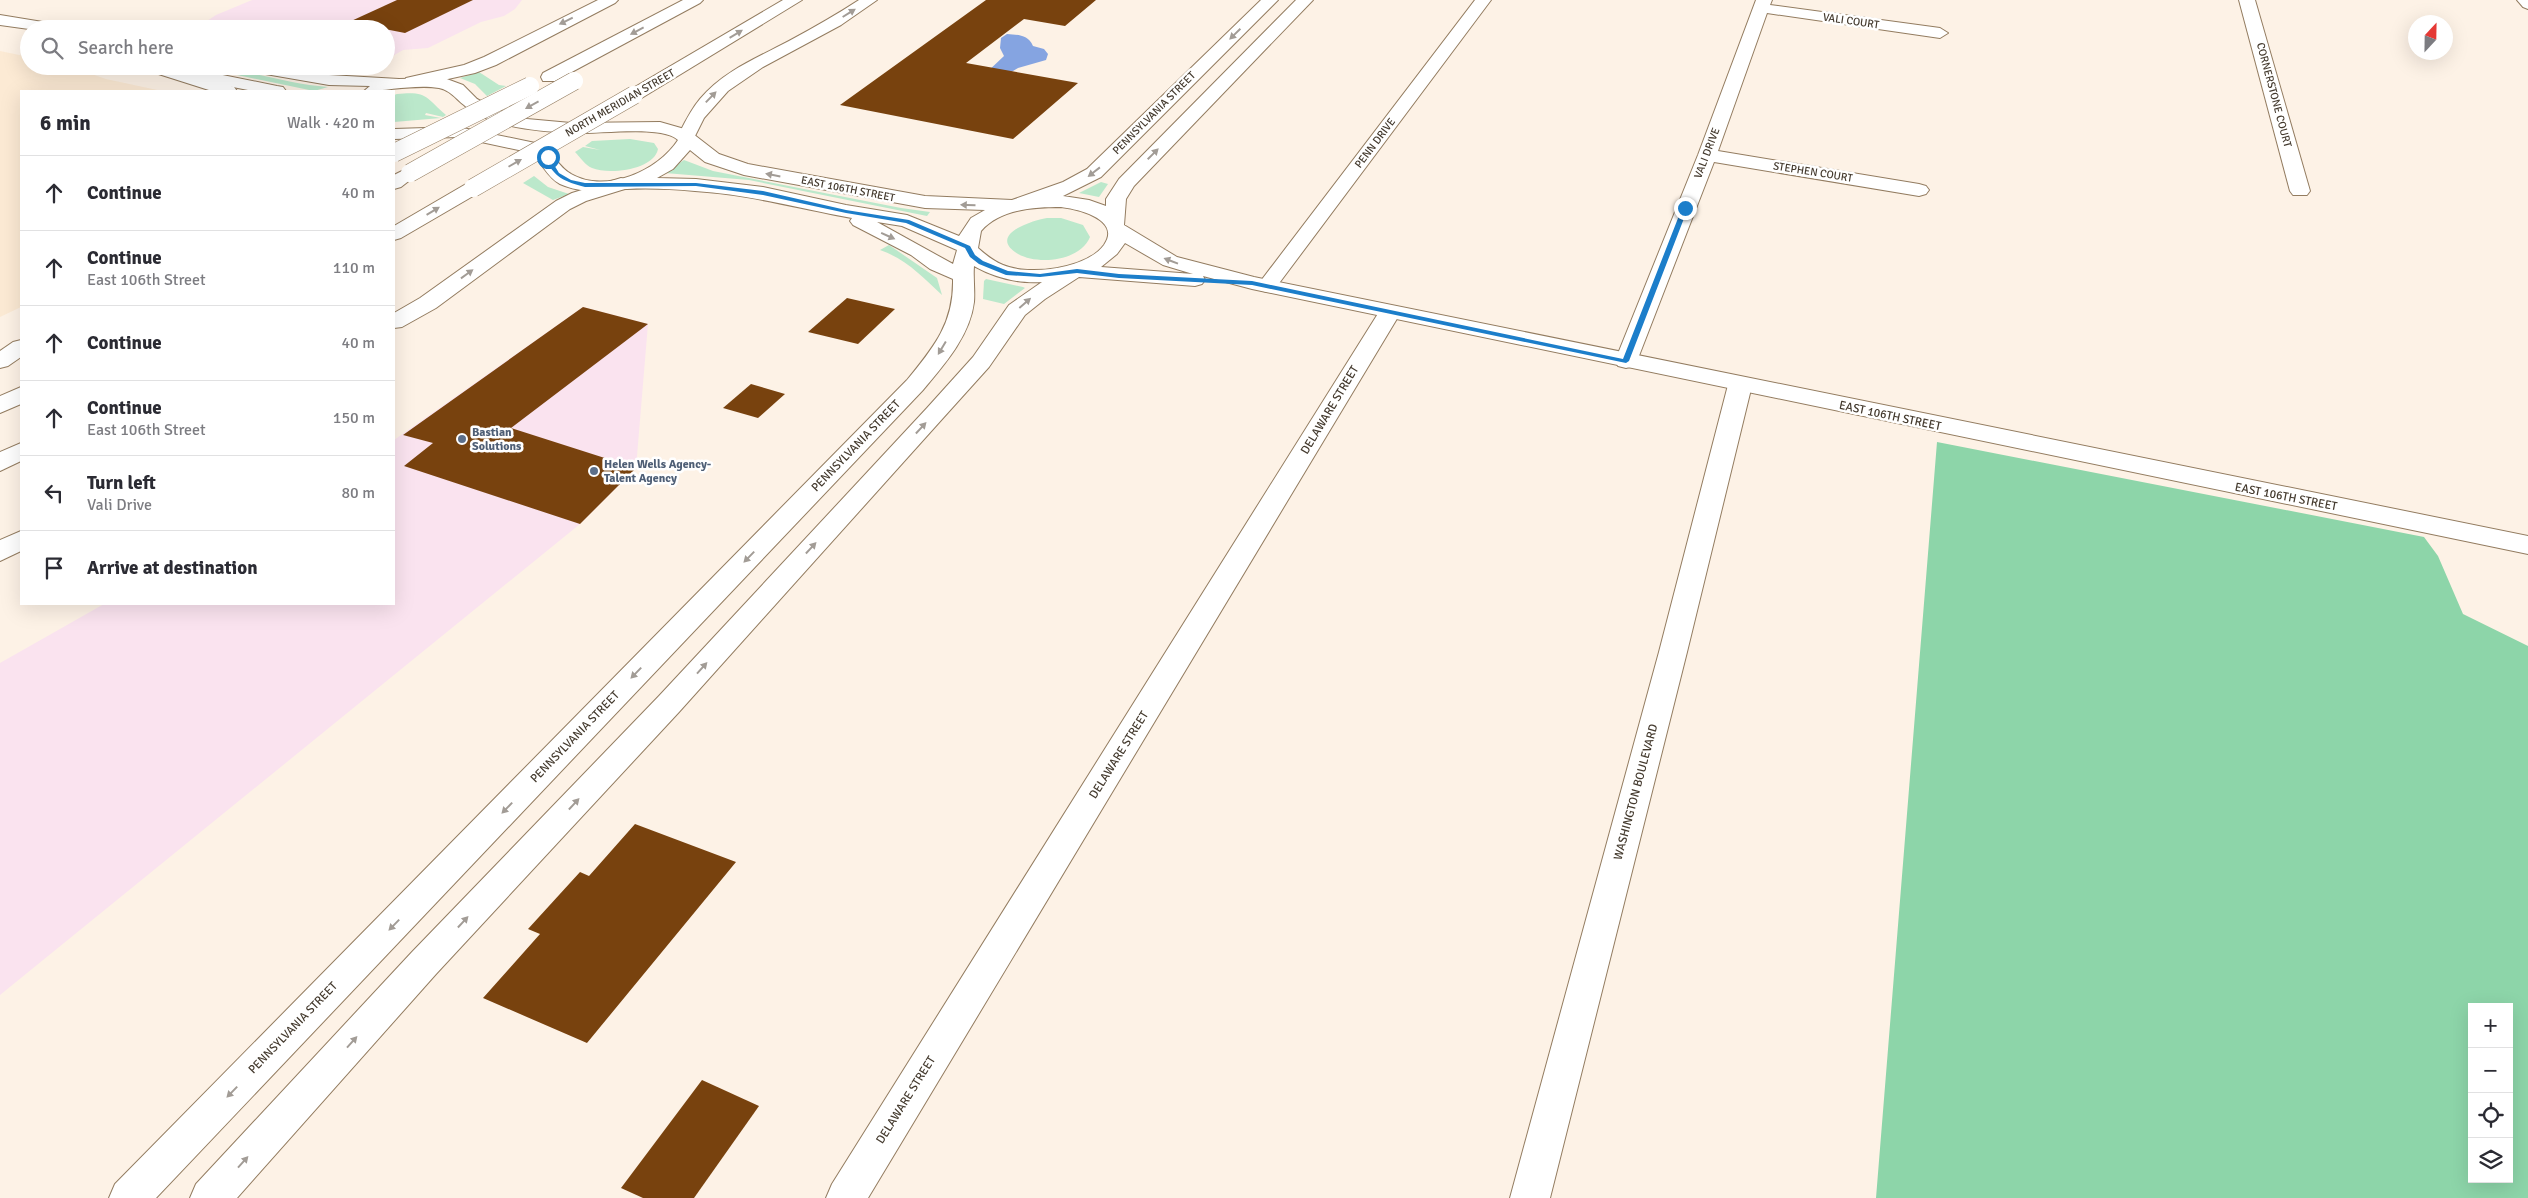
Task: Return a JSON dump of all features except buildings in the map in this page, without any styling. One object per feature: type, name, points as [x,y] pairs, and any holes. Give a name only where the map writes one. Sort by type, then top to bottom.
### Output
[{"type":"main road","points":[[376,90],[469,69],[490,61],[610,0]]},
{"type":"main road","points":[[395,153],[549,77],[695,0]]},
{"type":"main road","name":"NORTH MERIDIAN STREET","points":[[395,233],[794,0]]},
{"type":"main road","points":[[395,321],[428,303],[563,205],[579,197],[654,173],[668,165],[681,152],[701,108],[725,84],[870,0]]},
{"type":"main road","name":"PENNSYLVANIA STREET","points":[[129,1198],[915,385],[937,357],[956,322],[963,304],[966,257],[970,232],[981,220],[998,210],[1077,183],[1094,173],[1270,0]]},
{"type":"main road","points":[[210,1198],[424,963],[669,704],[935,413],[981,362],[1017,310],[1037,294],[1111,249],[1115,242],[1116,199],[1126,183],[1305,0]]},
{"type":"main road","name":"PENN DRIVE","points":[[1260,285],[1483,0]]},
{"type":"main road","name":"CORNERSTONE COURT","points":[[2247,0],[2300,191]]},
{"type":"main road","points":[[2525,0],[2528,4]]},
{"type":"main road","points":[[395,182],[712,3]]},
{"type":"main road","name":"VALI COURT","points":[[1762,4],[1940,33]]},
{"type":"main road","name":"VALI DRIVE","points":[[1626,361],[1707,155],[1762,4]]},
{"type":"main road","points":[[0,20],[20,23]]},
{"type":"main road","points":[[180,75],[225,90]]},
{"type":"main road","points":[[198,75],[272,90]]},
{"type":"main road","points":[[300,75],[329,80],[409,82]]},
{"type":"main road","name":"EAST 106TH STREET","points":[[409,82],[434,82],[452,86],[471,103],[492,114],[525,124],[586,128],[650,126],[670,129],[712,158],[733,166],[875,195],[947,204],[1020,204],[1048,201],[1074,203],[1096,209],[1115,226],[1156,254],[1170,261],[1260,285],[2528,546]]},
{"type":"main road","points":[[395,134],[446,132],[498,140],[543,152],[548,157],[552,169],[569,181],[590,185],[623,184]]},
{"type":"main road","name":"STEPHEN COURT","points":[[1707,155],[1919,190]]},
{"type":"main road","name":"EAST 106TH STREET","points":[[623,184],[696,185],[763,193],[846,212],[907,221],[966,257]]},
{"type":"main road","points":[[846,212],[868,227],[900,241],[937,265],[966,257],[1006,273],[1040,276],[1075,272]]},
{"type":"main road","name":"EAST 106TH STREET","points":[[1075,272],[1260,285]]},
{"type":"main road","name":"DELAWARE STREET","points":[[846,1198],[1390,312]]},
{"type":"main road","points":[[0,338],[20,328]]},
{"type":"main road","points":[[0,361],[20,348]]},
{"type":"main road","name":"WASHINGTON BOULEVARD","points":[[1530,1198],[1673,652],[1740,385]]},
{"type":"main road","points":[[0,406],[20,395]]},
{"type":"main road","points":[[0,462],[20,451]]},
{"type":"main road","points":[[0,552],[20,541]]},
{"type":"shaded area","points":[[252,0],[522,0],[515,9],[504,16],[481,22],[428,48],[403,50],[395,55],[395,20],[208,20]]},
{"type":"shaded area","points":[[0,51],[20,55],[20,75],[94,75],[157,90],[20,90],[20,307],[0,317]]},
{"type":"shaded area","points":[[583,307],[648,324],[636,468],[580,524],[0,995],[0,663],[102,605],[395,605],[395,439]]},
{"type":"green space","points":[[479,72],[499,85],[506,86],[487,96],[475,84],[460,78]]},
{"type":"green space","points":[[237,75],[259,75],[328,87],[309,90]]},
{"type":"green space","points":[[415,93],[421,95],[446,115],[443,117],[426,113],[425,115],[441,118],[395,122],[395,95]]},
{"type":"green space","points":[[630,139],[654,143],[658,149],[655,156],[640,166],[619,171],[609,171],[589,167],[575,152],[583,147],[600,150],[585,146],[592,141]]},
{"type":"green space","points":[[684,160],[713,171],[930,212],[927,216],[749,180],[665,173]]},
{"type":"green space","points":[[534,176],[548,187],[569,194],[553,200],[523,183]]},
{"type":"green space","points":[[1101,182],[1108,184],[1099,197],[1079,193]]},
{"type":"green space","points":[[1061,218],[1083,225],[1090,237],[1077,252],[1056,259],[1033,259],[1015,252],[1008,245],[1007,239],[1011,233],[1033,221]]},
{"type":"green space","points":[[889,245],[937,278],[942,295],[907,264],[880,250]]},
{"type":"green space","points":[[986,279],[1025,288],[1004,304],[983,299],[984,281]]},
{"type":"green space","points":[[1937,442],[2424,537],[2438,556],[2463,614],[2528,646],[2528,1198],[1876,1198]]},
{"type":"water","points":[[1007,34],[1025,37],[1033,46],[1044,49],[1048,54],[1046,60],[1018,68],[993,83],[985,74],[1004,56],[1000,48],[1001,38]]},
{"type":"place","name":"Bastian Solutions","points":[[462,439]]},
{"type":"place","name":"Helen Wells Agency- Talent Agency","points":[[594,471]]},
{"type":"route","points":[[548,157],[552,169],[558,174],[569,181],[585,185],[596,186],[626,183],[696,185],[763,193],[846,212],[907,221],[968,247],[973,256],[981,263],[1006,273],[1040,276],[1077,271],[1119,276],[1252,283],[1626,361],[1685,208]]}]
